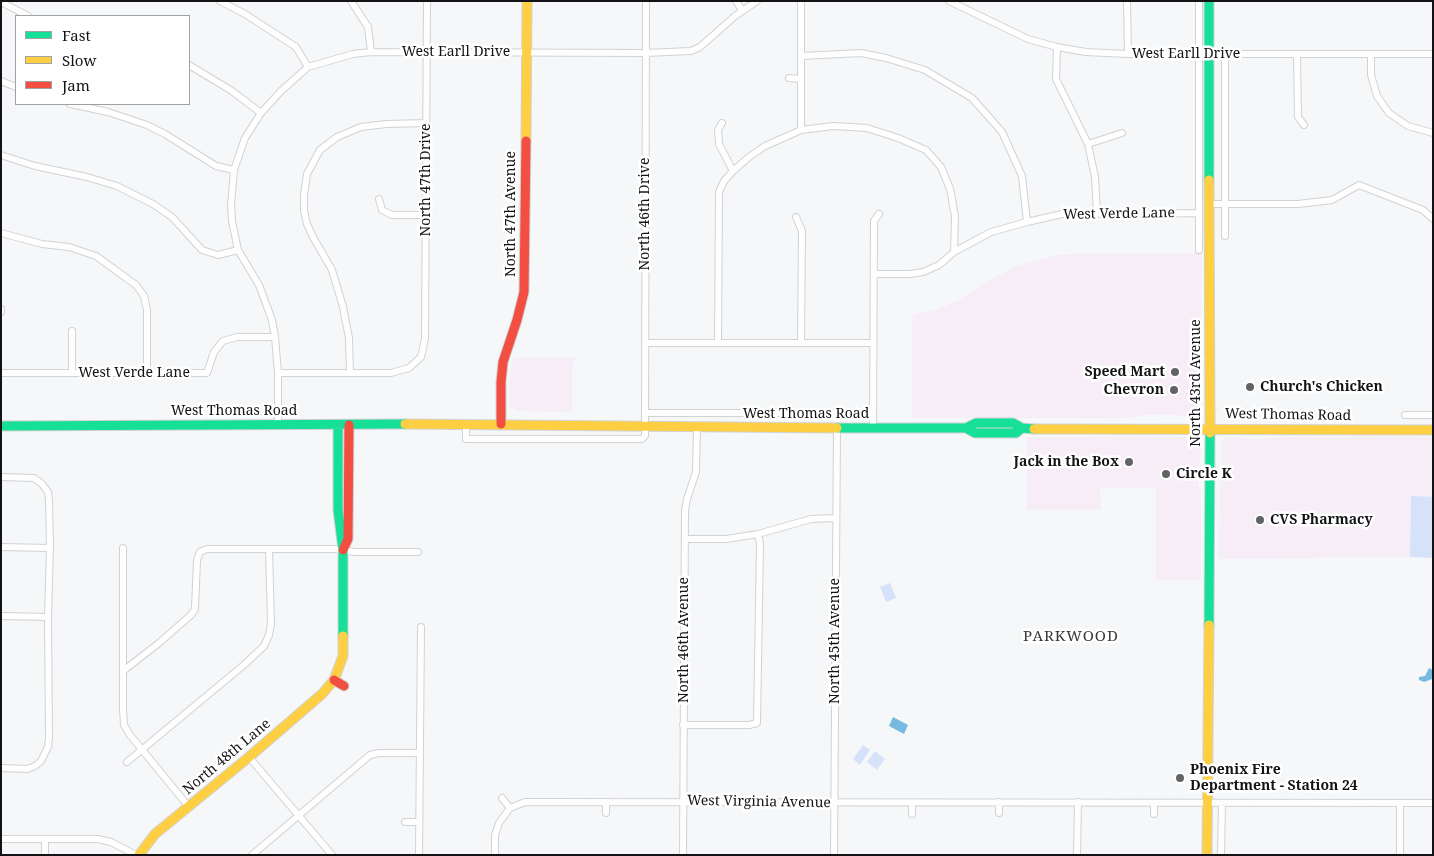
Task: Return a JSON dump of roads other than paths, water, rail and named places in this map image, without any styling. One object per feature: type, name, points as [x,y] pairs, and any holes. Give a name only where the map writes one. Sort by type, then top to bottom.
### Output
[{"type":"main road","name":"North 47th Avenue","points":[[501,424],[503,362],[524,292],[527,1]]},
{"type":"main road","name":"North 43rd Avenue","points":[[1207,855],[1210,1]]},
{"type":"main road","name":"West Thomas Road","points":[[1,426],[501,424],[697,428],[966,428],[976,423],[1013,423],[1022,428],[1433,430]]},
{"type":"main road","name":"North 48th Lane","points":[[137,855],[155,834],[249,757],[322,694],[334,680],[342,656],[343,550],[338,510],[338,425]]},
{"type":"main road","name":"North 48th Lane","points":[[343,550],[348,539],[349,425]]},
{"type":"main road","points":[[334,680],[344,686]]},
{"type":"street","points":[[220,1],[245,14],[296,47],[308,67]]},
{"type":"street","points":[[351,1],[368,27],[371,52]]},
{"type":"street","name":"North 47th Drive","points":[[350,372],[391,373],[409,368],[421,357],[426,339],[427,1]]},
{"type":"street","name":"North 46th Drive","points":[[645,427],[646,1]]},
{"type":"street","points":[[736,1],[742,10]]},
{"type":"street","name":"West Earll Drive","points":[[278,425],[276,337],[259,285],[238,250],[231,205],[234,170],[245,138],[261,112],[308,67],[352,54],[371,52],[645,53],[691,51],[700,47],[742,10],[757,1]]},
{"type":"street","points":[[801,130],[802,1]]},
{"type":"street","name":"West Earll Drive","points":[[949,1],[1028,39],[1086,52],[1297,55],[1433,54]]},
{"type":"street","points":[[1128,1],[1128,54]]},
{"type":"street","points":[[1199,1],[1199,250]]},
{"type":"street","points":[[1,2],[26,15]]},
{"type":"street","points":[[1057,47],[1056,79],[1088,144],[1095,177],[1097,213]]},
{"type":"street","points":[[801,56],[861,53],[886,58],[925,70],[972,98],[1002,132],[1022,176],[1027,222]]},
{"type":"street","points":[[1225,54],[1225,236]]},
{"type":"street","points":[[1297,55],[1298,117],[1304,125]]},
{"type":"street","points":[[1371,55],[1371,76],[1377,96],[1389,113],[1408,126],[1433,133]]},
{"type":"street","points":[[190,66],[232,91],[261,112]]},
{"type":"street","points":[[789,78],[801,79]]},
{"type":"street","points":[[1,81],[15,87]]},
{"type":"street","points":[[75,105],[108,112],[146,125],[182,143],[216,166],[234,170]]},
{"type":"street","points":[[722,123],[718,130],[719,144],[732,171]]},
{"type":"street","points":[[278,372],[350,372],[349,338],[343,307],[332,270],[313,238],[304,211],[307,174],[320,150],[336,136],[361,127],[386,124],[426,124]]},
{"type":"street","points":[[718,342],[719,192],[724,181],[732,171],[749,157],[765,146],[801,130],[832,126],[867,128],[926,150],[941,167],[950,189],[955,216],[954,252]]},
{"type":"street","points":[[1088,144],[1122,133]]},
{"type":"street","points":[[1,155],[35,166],[87,177],[117,186],[172,216],[202,250],[218,255],[238,250]]},
{"type":"street","points":[[1210,204],[1298,204],[1332,200],[1359,185],[1423,210],[1433,219]]},
{"type":"street","points":[[379,199],[382,210],[392,215],[426,215]]},
{"type":"street","name":"West Verde Lane","points":[[874,274],[924,272],[940,265],[954,252],[991,232],[1062,214],[1199,213]]},
{"type":"street","points":[[873,428],[874,221],[879,214]]},
{"type":"street","points":[[796,217],[802,231],[801,343]]},
{"type":"street","points":[[1,233],[42,244],[69,247],[96,256],[136,285],[144,296],[147,310],[147,373]]},
{"type":"street","points":[[72,331],[72,373]]},
{"type":"street","name":"West Verde Lane","points":[[1,373],[207,373],[214,352],[223,341],[237,337],[276,337]]},
{"type":"street","points":[[645,342],[873,343]]},
{"type":"street","name":"West Thomas Road","points":[[645,413],[873,412]]},
{"type":"street","points":[[1405,415],[1433,415]]},
{"type":"street","points":[[466,424],[466,439],[642,439],[645,436],[645,427]]},
{"type":"street","name":"North 46th Avenue","points":[[682,855],[685,539],[687,499],[696,472],[697,428]]},
{"type":"street","name":"North 45th Avenue","points":[[834,855],[837,428]]},
{"type":"street","points":[[1,477],[34,478],[48,492],[50,500],[48,617],[50,737],[48,747],[41,761],[35,766],[27,769],[1,768]]},
{"type":"street","points":[[685,539],[726,539],[758,534],[811,520],[836,518]]},
{"type":"street","points":[[683,725],[749,726],[757,723],[760,544],[758,534]]},
{"type":"street","points":[[1,547],[50,548]]},
{"type":"street","points":[[123,548],[124,724],[142,750],[189,807]]},
{"type":"street","points":[[123,671],[159,643],[195,609],[197,560],[200,552],[207,549],[418,552]]},
{"type":"street","points":[[128,762],[264,646],[269,635],[270,624],[270,550]]},
{"type":"street","points":[[1,616],[48,617]]},
{"type":"street","points":[[419,855],[421,628]]},
{"type":"street","points":[[252,855],[298,814],[370,756],[379,753],[420,753]]},
{"type":"street","points":[[249,757],[332,855]]},
{"type":"street","points":[[495,855],[497,827],[502,817],[510,808],[502,798]]},
{"type":"street","name":"West Virginia Avenue","points":[[510,808],[524,802],[1433,803]]},
{"type":"street","points":[[606,802],[606,813]]},
{"type":"street","points":[[999,802],[999,813]]},
{"type":"street","points":[[1077,855],[1078,802]]},
{"type":"street","points":[[1154,802],[1154,814]]},
{"type":"street","points":[[912,803],[912,814]]},
{"type":"street","points":[[1221,855],[1222,803]]},
{"type":"street","points":[[1400,803],[1400,855]]},
{"type":"street","points":[[404,822],[419,822]]},
{"type":"street","points":[[1,839],[98,839],[111,842],[137,855]]},
{"type":"street","points":[[45,839],[45,855]]},
{"type":"water","points":[[1429,668],[1433,670],[1432,679],[1424,682],[1419,680],[1419,677],[1425,676]]},
{"type":"water","points":[[893,717],[908,725],[904,734],[889,726]]},
{"type":"place","name":"Speed Mart","points":[[1175,372]]},
{"type":"place","name":"Church's Chicken","points":[[1250,387]]},
{"type":"place","name":"Chevron","points":[[1174,390]]},
{"type":"place","name":"Jack in the Box","points":[[1129,462]]},
{"type":"place","name":"Circle K","points":[[1166,474]]},
{"type":"place","name":"CVS Pharmacy","points":[[1260,520]]},
{"type":"place","name":"Phoenix Fire Department - Station 24","points":[[1180,778]]},
{"type":"district","name":"PARKWOOD","points":[[1071,637]]}]
